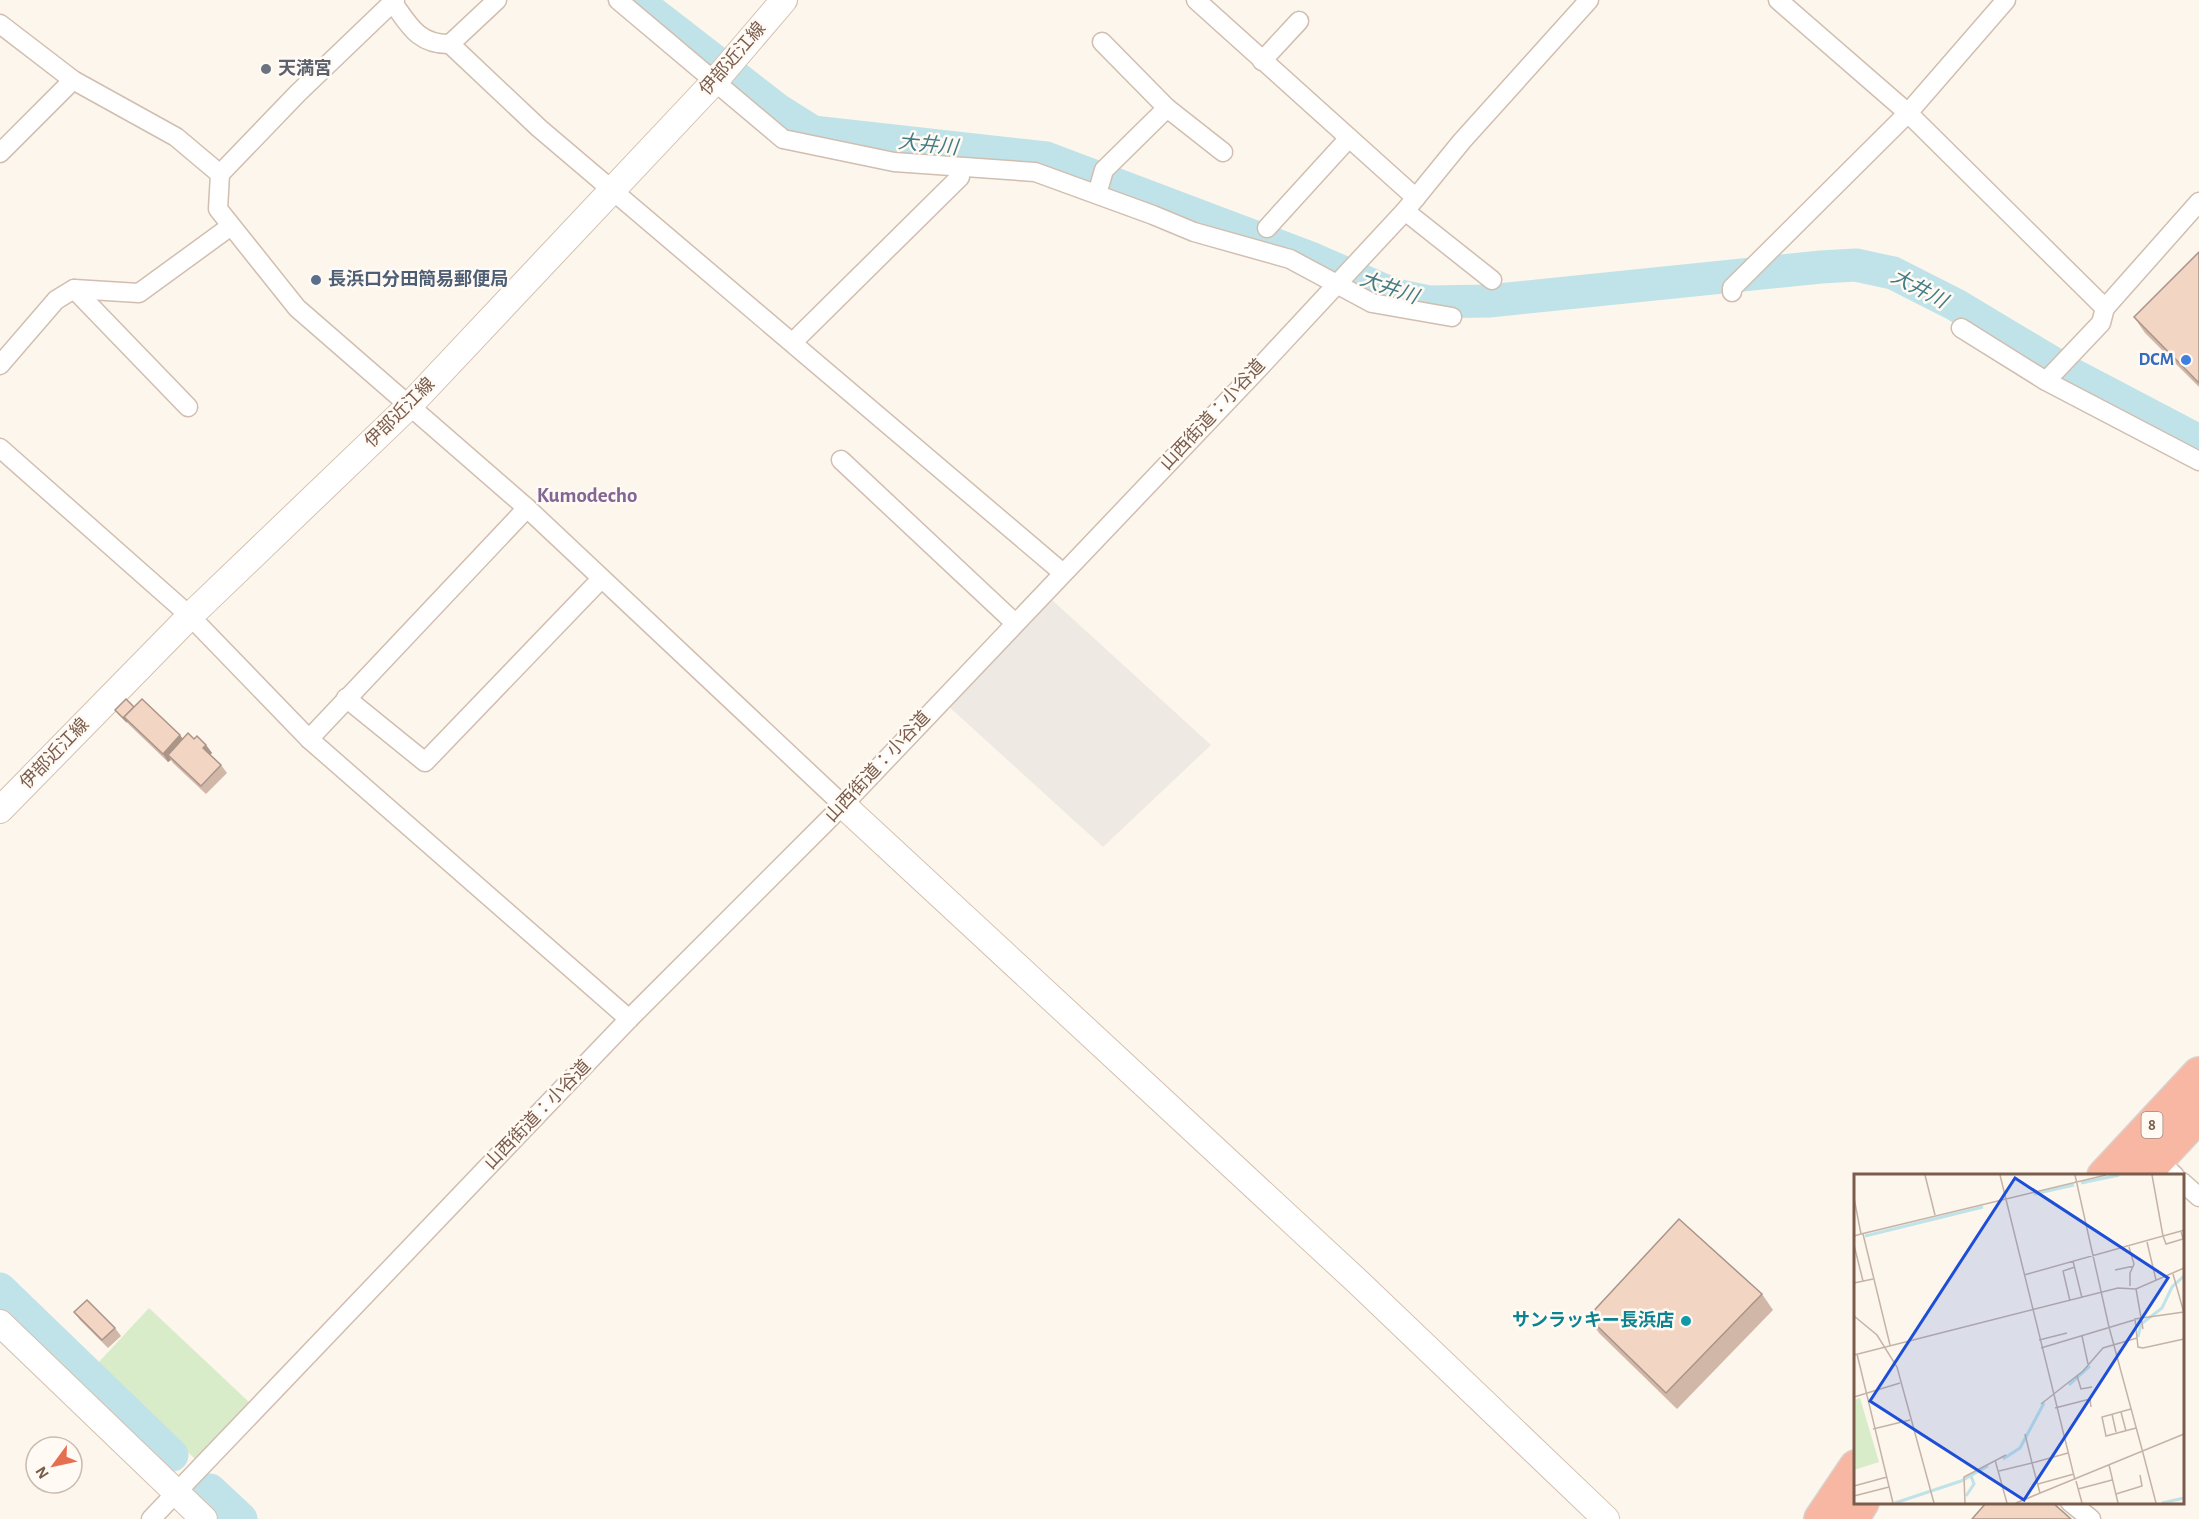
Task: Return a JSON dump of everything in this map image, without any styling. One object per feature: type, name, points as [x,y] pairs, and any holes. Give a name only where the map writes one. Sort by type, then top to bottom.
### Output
[{"type":"highway","name":"8","points":[[2106,1174],[2199,1074]]},
{"type":"highway","name":"8","points":[[2158,1170],[2199,1115]]},
{"type":"highway","points":[[1821,1519],[1854,1470]]},
{"type":"highway","points":[[1852,1519],[1861,1504]]},
{"type":"street","points":[[497,0],[450,44],[434,45],[416,33],[393,1],[220,174],[218,210],[297,308],[527,508],[843,805],[1358,1282],[1606,1519]]},
{"type":"street","points":[[618,0],[783,139],[894,162],[1035,172],[1194,232],[1290,259],[1372,303],[1452,317]]},
{"type":"street","name":"伊部近江線","points":[[0,810],[190,616],[409,406],[715,81],[784,0]]},
{"type":"street","points":[[1196,0],[1349,138],[1411,205],[1492,280]]},
{"type":"street","name":"山西街道：小谷道","points":[[151,1519],[629,1019],[843,805],[1259,368],[1411,205],[1462,141],[1589,0]]},
{"type":"street","points":[[1778,0],[1908,113],[2105,308]]},
{"type":"street","points":[[1732,292],[1732,288],[1908,113],[2006,0]]},
{"type":"street","points":[[1262,61],[1299,21]]},
{"type":"street","points":[[0,24],[73,80],[176,138],[220,174]]},
{"type":"street","points":[[1102,42],[1167,108],[1223,152]]},
{"type":"street","points":[[450,44],[539,128],[1063,573]]},
{"type":"street","points":[[0,153],[73,80]]},
{"type":"street","points":[[1097,194],[1104,170],[1167,108]]},
{"type":"street","points":[[1267,228],[1349,138]]},
{"type":"street","points":[[793,342],[960,177],[960,167]]},
{"type":"street","points":[[2046,381],[2101,323],[2105,308],[2199,202]]},
{"type":"street","points":[[0,365],[56,300],[74,289],[139,293],[231,226]]},
{"type":"street","points":[[74,289],[188,407]]},
{"type":"street","points":[[1961,328],[2046,381],[2199,460]]},
{"type":"street","points":[[0,448],[190,616],[309,739],[629,1019]]},
{"type":"street","points":[[841,460],[1015,623]]},
{"type":"street","points":[[309,739],[527,508]]},
{"type":"street","points":[[346,698],[425,762],[601,579]]},
{"type":"street","points":[[2184,1184],[2199,1197]]},
{"type":"street","points":[[0,1323],[204,1519]]},
{"type":"street","points":[[2071,1504],[2091,1519]]},
{"type":"shaded area","points":[[1052,600],[1211,745],[1103,847],[946,704]]},
{"type":"green space","points":[[149,1308],[250,1403],[196,1460],[97,1364]]},
{"type":"building","name":"DCM","points":[[2199,252],[2199,383],[2134,317]]},
{"type":"building","points":[[126,699],[134,707],[124,717],[127,722],[115,710]]},
{"type":"building","points":[[142,699],[180,735],[163,754],[124,717]]},
{"type":"building","points":[[188,733],[194,739],[197,736],[206,745],[203,748],[221,765],[201,786],[168,755]]},
{"type":"building","name":"サンラッキー長浜店","points":[[1679,1219],[1762,1294],[1666,1393],[1588,1317]]},
{"type":"building","points":[[87,1300],[115,1328],[102,1340],[74,1312]]},
{"type":"building","points":[[1985,1504],[2054,1504],[2071,1519],[1972,1519]]},
{"type":"waterway","name":"大井川","points":[[636,0],[778,110],[813,132],[1046,158],[1313,259],[1395,295],[1429,302],[1489,301],[1821,267],[1856,265],[1893,273],[1956,305],[2068,372],[2199,441]]},
{"type":"waterway","points":[[0,1289],[172,1455]]},
{"type":"waterway","points":[[210,1490],[241,1519]]},
{"type":"place","name":"天満宮","points":[[266,69]]},
{"type":"place","name":"長浜口分田簡易郵便局","points":[[316,280]]},
{"type":"place","name":"DCM","points":[[2186,360]]},
{"type":"place","name":"サンラッキー長浜店","points":[[1686,1321]]},
{"type":"district","name":"Kumodecho","points":[[587,495]]}]
